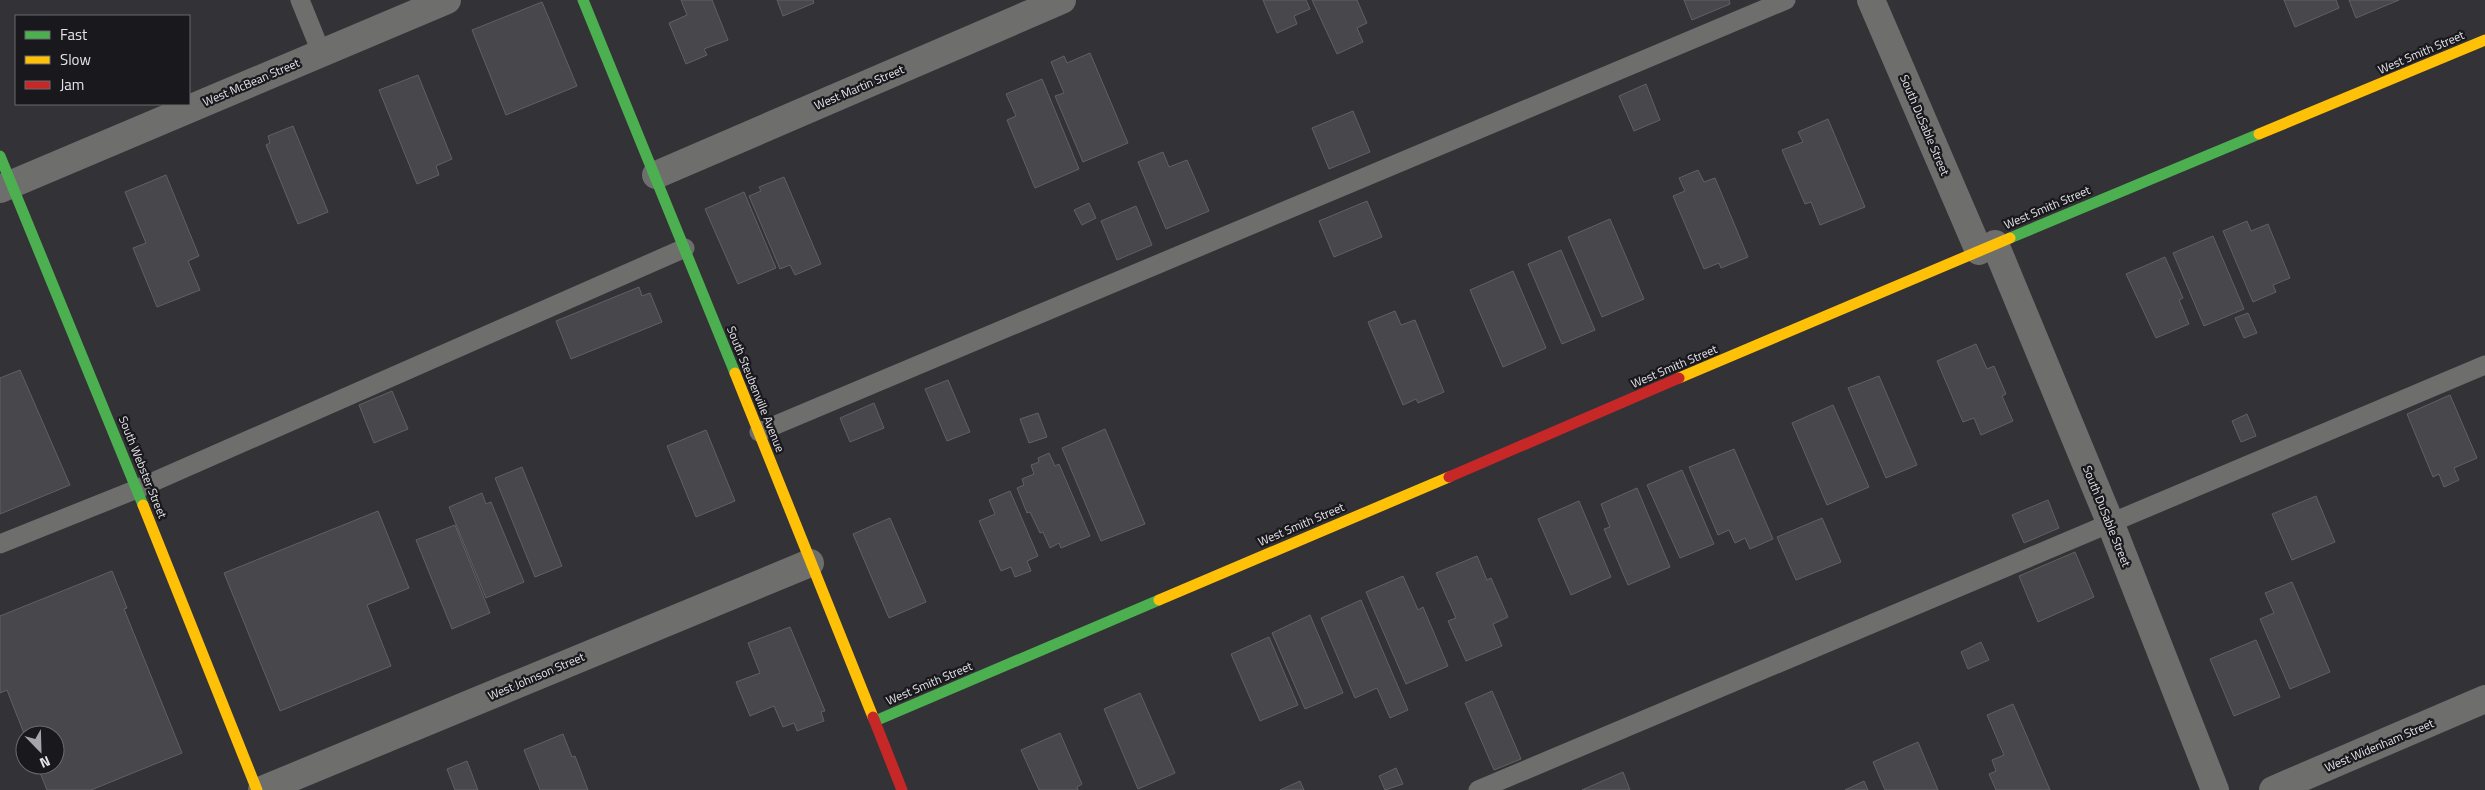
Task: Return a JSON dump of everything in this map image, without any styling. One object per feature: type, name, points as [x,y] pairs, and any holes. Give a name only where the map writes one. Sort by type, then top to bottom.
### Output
[{"type":"street","name":"West McBean Street","points":[[6,186],[446,0]]},
{"type":"street","name":"South Steubenville Avenue","points":[[583,0],[656,175],[902,790]]},
{"type":"street","name":"West Martin Street","points":[[656,175],[1062,0]]},
{"type":"street","name":"South DuSable Street","points":[[1871,0],[1987,247],[2110,522],[2215,790]]},
{"type":"street","name":"West Smith Street","points":[[875,721],[1987,247],[2485,40]]},
{"type":"street","name":"South Webster Street","points":[[0,156],[6,186],[137,489],[257,790]]},
{"type":"street","name":"West Johnson Street","points":[[262,790],[810,563]]},
{"type":"street","name":"West Widenham Street","points":[[2272,790],[2485,699]]},
{"type":"lane","points":[[300,0],[321,52]]},
{"type":"lane","points":[[759,432],[1786,0]]},
{"type":"lane","points":[[0,544],[137,489],[685,248]]},
{"type":"lane","points":[[1478,790],[2485,365]]},
{"type":"building","points":[[681,0],[712,0],[728,40],[704,49],[707,55],[686,64],[669,23],[687,15]]},
{"type":"building","points":[[777,0],[813,0],[814,3],[783,16]]},
{"type":"building","points":[[1263,0],[1306,0],[1310,9],[1294,16],[1297,24],[1277,33]]},
{"type":"building","points":[[1312,0],[1357,0],[1367,23],[1357,28],[1363,42],[1337,54]]},
{"type":"building","points":[[1684,0],[1729,0],[1730,4],[1692,20]]},
{"type":"building","points":[[2284,0],[2336,0],[2339,8],[2295,27]]},
{"type":"building","points":[[2349,0],[2399,0],[2356,18]]},
{"type":"building","points":[[542,2],[577,86],[506,115],[472,30]]},
{"type":"building","points":[[1090,53],[1128,143],[1083,162],[1055,96],[1064,93],[1051,62],[1064,56],[1067,63]]},
{"type":"building","points":[[418,75],[452,159],[436,166],[439,175],[417,184],[379,90]]},
{"type":"building","points":[[1042,79],[1079,169],[1035,188],[1007,120],[1016,116],[1006,94]]},
{"type":"building","points":[[1646,84],[1660,120],[1634,131],[1619,96]]},
{"type":"building","points":[[1353,111],[1370,152],[1329,169],[1312,128]]},
{"type":"building","points":[[1828,119],[1865,207],[1820,225],[1811,202],[1805,204],[1782,150],[1803,142],[1798,132]]},
{"type":"building","points":[[293,126],[328,212],[298,224],[266,145],[270,143],[268,136]]},
{"type":"building","points":[[1163,152],[1169,167],[1187,160],[1209,211],[1166,229],[1138,162]]},
{"type":"building","points":[[1698,170],[1704,182],[1715,178],[1748,257],[1721,268],[1719,263],[1704,269],[1673,196],[1685,191],[1679,178]]},
{"type":"building","points":[[166,175],[199,256],[188,261],[200,290],[157,307],[133,248],[146,243],[125,192]]},
{"type":"building","points":[[784,177],[821,264],[795,275],[790,265],[780,269],[749,196],[761,191],[759,187]]},
{"type":"building","points":[[744,192],[776,268],[738,284],[705,209]]},
{"type":"building","points":[[1367,201],[1382,237],[1334,257],[1319,221]]},
{"type":"building","points":[[1089,203],[1096,218],[1082,225],[1074,210]]},
{"type":"building","points":[[1136,206],[1152,245],[1117,260],[1101,221]]},
{"type":"building","points":[[1610,219],[1644,299],[1602,317],[1568,237]]},
{"type":"building","points":[[2247,221],[2251,231],[2268,224],[2290,278],[2273,285],[2276,292],[2253,302],[2223,231]]},
{"type":"building","points":[[2213,236],[2244,309],[2204,326],[2173,253]]},
{"type":"building","points":[[1561,250],[1595,330],[1562,344],[1528,264]]},
{"type":"building","points":[[2165,257],[2183,298],[2179,300],[2189,324],[2156,338],[2126,274]]},
{"type":"building","points":[[1513,271],[1546,348],[1503,367],[1470,290]]},
{"type":"building","points":[[639,287],[642,296],[650,293],[662,322],[571,359],[556,321]]},
{"type":"building","points":[[1395,311],[1401,325],[1415,320],[1444,392],[1418,403],[1416,399],[1403,405],[1368,322]]},
{"type":"building","points":[[2248,313],[2257,333],[2244,338],[2235,318]]},
{"type":"building","points":[[1976,344],[1987,369],[1994,366],[2006,394],[2002,396],[2013,421],[1981,435],[1974,418],[1963,422],[1937,361]]},
{"type":"building","points":[[20,370],[70,485],[0,514],[0,378]]},
{"type":"building","points":[[1879,376],[1917,465],[1886,478],[1848,388]]},
{"type":"building","points":[[948,380],[970,432],[947,441],[925,389]]},
{"type":"building","points":[[392,391],[408,429],[374,443],[359,405]]},
{"type":"building","points":[[2450,395],[2477,458],[2454,468],[2459,480],[2444,487],[2439,474],[2433,477],[2407,414]]},
{"type":"building","points":[[874,403],[884,428],[850,442],[840,418]]},
{"type":"building","points":[[1833,405],[1869,487],[1827,505],[1792,423]]},
{"type":"building","points":[[1038,413],[1047,437],[1029,443],[1020,419]]},
{"type":"building","points":[[2247,414],[2256,436],[2241,442],[2232,421]]},
{"type":"building","points":[[1105,429],[1145,524],[1101,541],[1062,448]]},
{"type":"building","points":[[706,430],[735,501],[696,517],[667,446]]},
{"type":"building","points":[[1734,449],[1773,539],[1750,549],[1745,538],[1735,543],[1729,530],[1718,535],[1689,467]]},
{"type":"building","points":[[1049,453],[1055,466],[1059,464],[1090,536],[1061,548],[1059,543],[1050,548],[1043,532],[1040,533],[1030,512],[1027,513],[1017,488],[1024,485],[1022,479],[1034,474],[1031,465],[1039,462],[1038,458]]},
{"type":"building","points":[[522,467],[562,566],[535,577],[495,478]]},
{"type":"building","points":[[1682,470],[1714,544],[1680,558],[1647,485]]},
{"type":"building","points":[[1637,488],[1670,567],[1628,585],[1604,529],[1610,527],[1601,504]]},
{"type":"building","points":[[1010,491],[1038,556],[1027,561],[1031,571],[1015,577],[1011,567],[1001,571],[979,521],[995,514],[989,500]]},
{"type":"building","points":[[482,493],[486,504],[491,502],[524,582],[486,598],[449,507]]},
{"type":"building","points":[[2316,496],[2335,542],[2292,560],[2272,514]]},
{"type":"building","points":[[2048,500],[2059,528],[2024,543],[2012,515]]},
{"type":"building","points":[[1579,501],[1611,577],[1571,595],[1538,519]]},
{"type":"building","points":[[378,511],[409,588],[367,605],[391,666],[280,711],[224,573]]},
{"type":"building","points":[[890,518],[926,602],[889,618],[853,534]]},
{"type":"building","points":[[1822,518],[1841,562],[1796,580],[1777,537]]},
{"type":"building","points":[[455,525],[490,613],[452,629],[416,540]]},
{"type":"building","points":[[2075,552],[2094,597],[2038,622],[2019,576]]},
{"type":"building","points":[[1477,556],[1487,580],[1491,578],[1508,617],[1493,624],[1502,646],[1466,661],[1448,621],[1456,618],[1436,573]]},
{"type":"building","points":[[112,571],[127,608],[124,609],[182,753],[91,790],[47,790],[41,775],[65,775],[65,725],[21,725],[7,690],[0,693],[0,616]]},
{"type":"building","points":[[1403,576],[1418,610],[1423,607],[1448,666],[1406,684],[1366,592]]},
{"type":"building","points":[[2292,582],[2330,672],[2290,689],[2260,619],[2274,613],[2265,593]]},
{"type":"building","points":[[1361,600],[1408,710],[1390,718],[1377,688],[1355,698],[1321,618]]},
{"type":"building","points":[[1310,615],[1343,693],[1305,709],[1272,633]]},
{"type":"building","points":[[790,627],[825,711],[821,712],[824,721],[797,731],[794,723],[783,727],[774,706],[750,716],[736,682],[760,673],[748,643]]},
{"type":"building","points":[[1269,637],[1298,705],[1260,721],[1231,654]]},
{"type":"building","points":[[2256,640],[2280,697],[2234,716],[2210,659]]},
{"type":"building","points":[[1981,642],[1989,660],[1968,669],[1961,652]]},
{"type":"building","points":[[1492,691],[1521,759],[1494,770],[1465,703]]},
{"type":"building","points":[[1140,693],[1175,773],[1138,789],[1104,709]]},
{"type":"building","points":[[2013,704],[2050,790],[1996,790],[1989,774],[1996,771],[1992,760],[2004,755],[1987,715]]},
{"type":"building","points":[[1060,733],[1082,784],[1077,787],[1078,790],[1039,790],[1021,750]]},
{"type":"building","points":[[563,734],[572,757],[575,756],[588,790],[540,790],[524,750]]},
{"type":"building","points":[[1918,742],[1938,790],[1885,790],[1873,762]]},
{"type":"building","points":[[467,761],[478,790],[455,790],[447,769]]},
{"type":"building","points":[[1396,768],[1403,784],[1385,790],[1379,776]]},
{"type":"building","points":[[1623,772],[1630,790],[1582,790]]},
{"type":"building","points":[[1300,781],[1304,790],[1280,790]]},
{"type":"building","points":[[1864,781],[1868,790],[1845,790]]},
{"type":"traffic: fast","points":[[583,0],[735,373]]},
{"type":"traffic: fast","points":[[2010,238],[2259,134]]},
{"type":"traffic: fast","points":[[0,156],[143,505]]},
{"type":"traffic: fast","points":[[875,721],[1159,600]]},
{"type":"traffic: slow","points":[[2259,134],[2485,40]]},
{"type":"traffic: slow","points":[[1679,378],[2010,238]]},
{"type":"traffic: slow","points":[[735,373],[873,717]]},
{"type":"traffic: slow","points":[[1159,600],[1449,477]]},
{"type":"traffic: slow","points":[[143,505],[257,790]]},
{"type":"traffic: jam","points":[[1449,477],[1679,378]]},
{"type":"traffic: jam","points":[[873,717],[902,790]]}]
